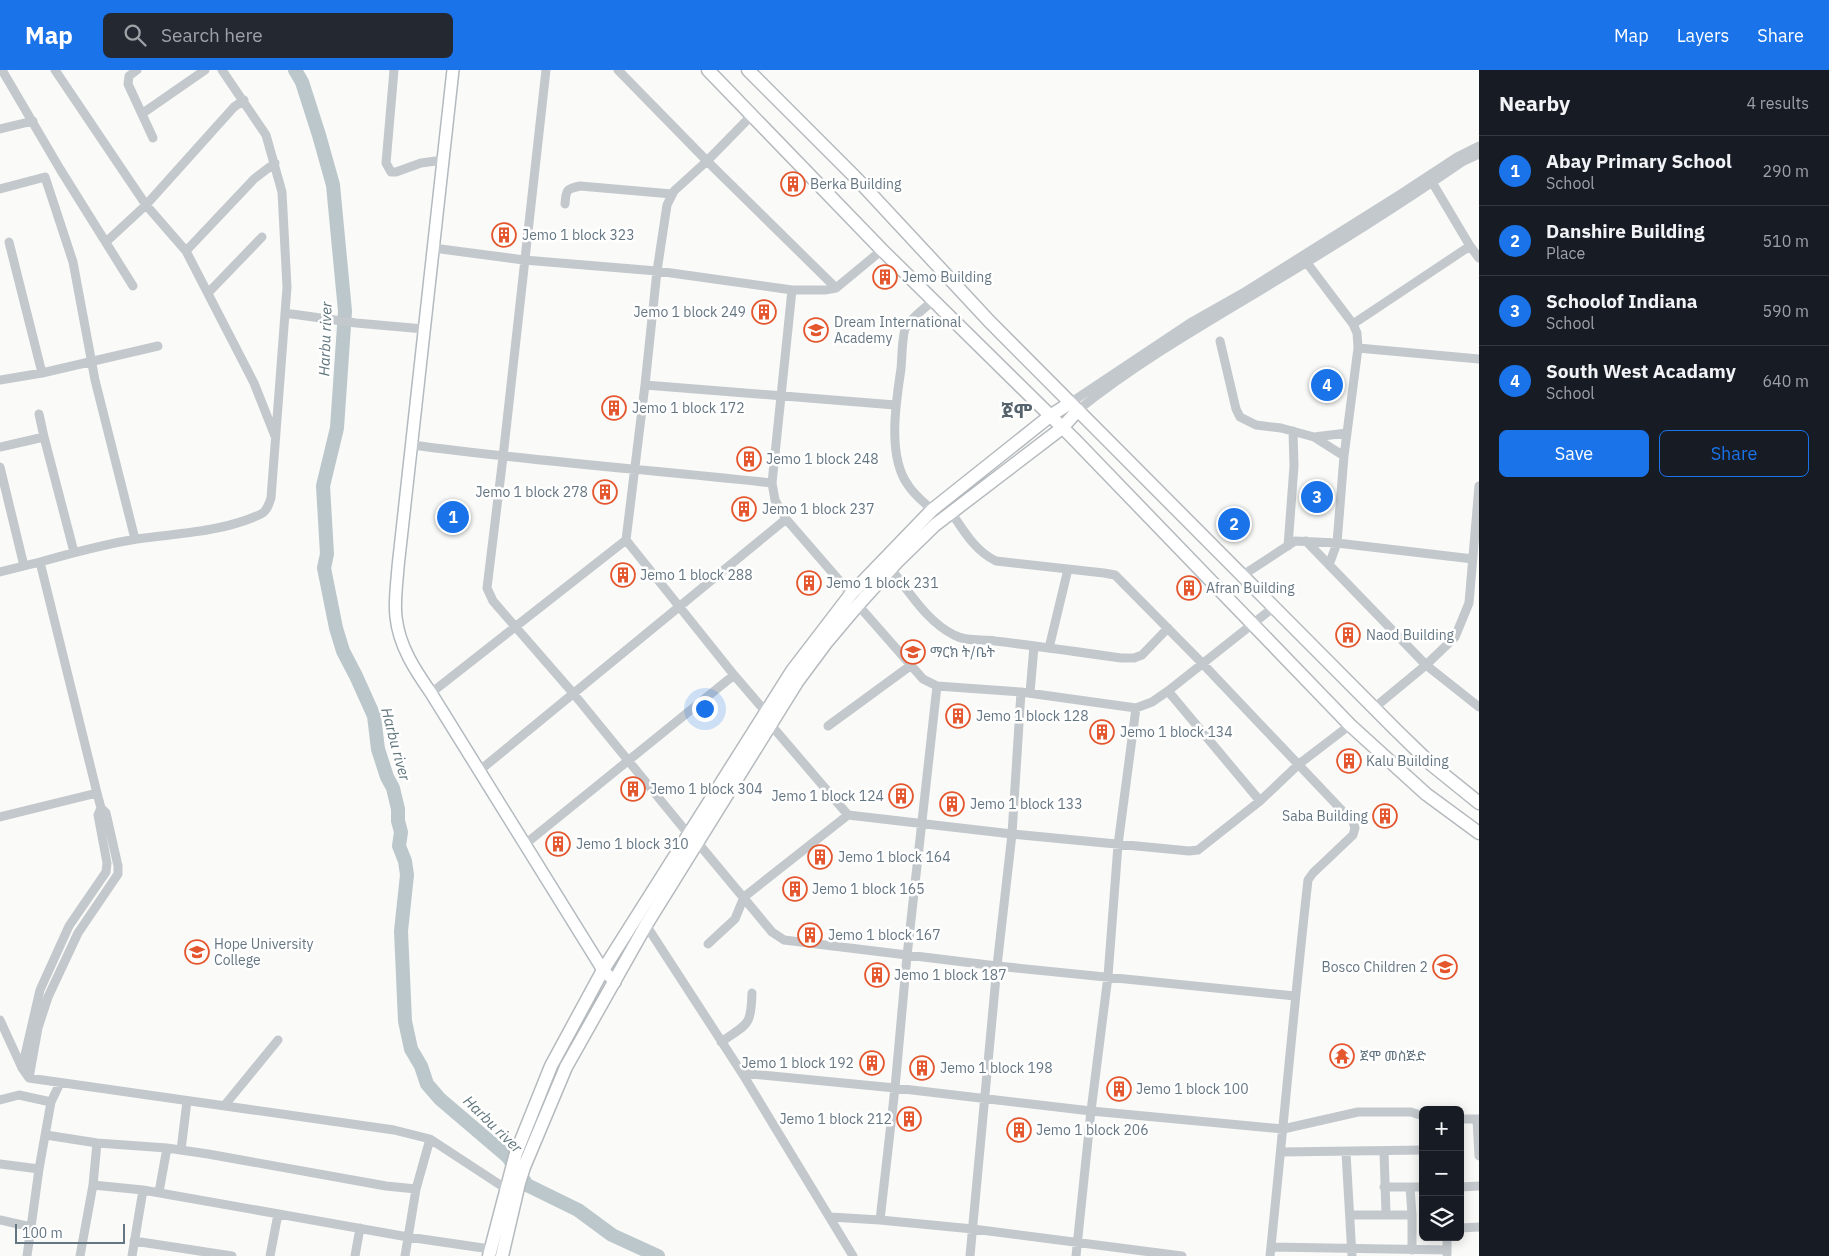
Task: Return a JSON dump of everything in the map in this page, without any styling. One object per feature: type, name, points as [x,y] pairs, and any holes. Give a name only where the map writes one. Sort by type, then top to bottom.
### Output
[{"type":"main road","points":[[708,70],[882,250],[1062,428],[1350,725],[1426,794],[1479,833]]},
{"type":"main road","points":[[748,70],[857,179],[955,286],[1374,708],[1432,765],[1479,803]]},
{"type":"main road","points":[[1030,397],[1036,414],[1036,427]]},
{"type":"main road","points":[[502,1256],[518,1167],[566,1067],[694,839],[748,751],[765,711],[792,671],[932,510],[1050,416],[1074,406]]},
{"type":"main road","points":[[748,751],[771,725],[854,599],[891,569],[951,512],[1062,428],[1074,406]]},
{"type":"main road","points":[[1042,444],[1057,440],[1066,441],[1083,450]]},
{"type":"main road","points":[[518,1167],[516,1153],[552,1066],[603,970],[694,839]]},
{"type":"main road","points":[[490,1252],[514,1189]]},
{"type":"street","points":[[2,70],[60,169],[133,286]]},
{"type":"street","points":[[55,70],[146,205],[186,250],[254,382],[276,439]]},
{"type":"street","points":[[137,70],[129,76],[128,84],[153,138]]},
{"type":"street","points":[[143,113],[205,70]]},
{"type":"street","points":[[0,572],[74,552],[135,539],[216,528],[264,513],[271,498],[288,287],[282,192],[266,135],[222,70]]},
{"type":"street","points":[[394,70],[386,163],[390,172],[396,172],[421,163],[443,160]]},
{"type":"street","points":[[453,70],[398,567],[395,616],[400,636],[414,668],[432,693],[524,845],[603,970],[615,982]]},
{"type":"street","points":[[546,70],[503,457],[487,576],[487,588],[493,601],[772,932],[784,940],[996,966],[1295,996]]},
{"type":"street","points":[[618,70],[836,288]]},
{"type":"street","points":[[106,242],[146,205],[234,108],[244,100]]},
{"type":"street","points":[[752,115],[707,161],[685,180],[672,194],[667,205],[657,271],[646,385],[626,540],[765,711]]},
{"type":"street","points":[[0,129],[33,121]]},
{"type":"street","points":[[1304,260],[1450,161],[1479,146]]},
{"type":"street","points":[[1074,406],[1190,323],[1304,260],[1462,162],[1479,154]]},
{"type":"street","points":[[186,250],[254,179],[275,163]]},
{"type":"street","points":[[0,189],[45,177],[60,169]]},
{"type":"street","points":[[45,177],[73,262],[91,362],[135,539]]},
{"type":"street","points":[[1432,182],[1479,258]]},
{"type":"street","points":[[565,204],[566,192],[580,186],[672,194]]},
{"type":"street","points":[[208,294],[262,237]]},
{"type":"street","points":[[9,242],[42,373]]},
{"type":"street","points":[[1354,324],[1470,246]]},
{"type":"street","points":[[433,248],[524,260],[657,271],[792,290],[836,288],[882,250]]},
{"type":"street","points":[[1304,260],[1354,324],[1357,333],[1358,348],[1344,456],[1337,543],[1329,565]]},
{"type":"street","points":[[792,290],[772,483],[775,500],[786,519],[923,679],[936,686],[1025,693],[1136,708],[1152,702],[1274,607]]},
{"type":"street","points":[[932,510],[908,486],[902,476],[894,431],[895,405],[904,333],[910,323],[934,300]]},
{"type":"street","points":[[286,313],[356,323],[424,329]]},
{"type":"street","points":[[1220,341],[1236,409],[1240,417],[1256,425],[1294,431],[1314,437],[1344,456]]},
{"type":"street","points":[[0,380],[42,373],[158,346]]},
{"type":"street","points":[[1358,348],[1479,359]]},
{"type":"street","points":[[646,385],[895,405]]},
{"type":"street","points":[[39,414],[74,552]]},
{"type":"street","points":[[1288,546],[1294,466],[1294,431]]},
{"type":"street","points":[[1314,437],[1347,433]]},
{"type":"street","points":[[0,447],[44,437]]},
{"type":"street","points":[[412,445],[503,457],[634,468],[772,483]]},
{"type":"street","points":[[0,468],[24,566]]},
{"type":"street","points":[[1374,708],[1426,665],[1455,637],[1463,621],[1470,604],[1479,486]]},
{"type":"street","points":[[951,512],[975,547],[985,556],[996,561],[1115,575],[1202,663],[1353,822],[1355,828],[1353,835],[1308,880],[1295,996],[1282,1152],[1270,1252],[1385,1253],[1412,1250],[1447,1253]]},
{"type":"street","points":[[479,771],[680,608],[786,519]]},
{"type":"street","points":[[432,693],[626,540]]},
{"type":"street","points":[[1243,575],[1295,542],[1306,541],[1473,559]]},
{"type":"street","points":[[1306,541],[1426,665],[1479,708]]},
{"type":"street","points":[[29,1078],[38,1028],[48,997],[78,933],[118,874],[108,819],[106,813],[101,808],[97,794],[40,562]]},
{"type":"street","points":[[891,569],[923,609],[942,628],[952,635],[964,639],[1134,658],[1142,655],[1168,628]]},
{"type":"street","points":[[1049,648],[1068,569]]},
{"type":"street","points":[[970,1256],[996,966],[1012,834],[1025,693],[1034,646]]},
{"type":"street","points":[[828,726],[910,666]]},
{"type":"street","points":[[524,845],[734,675]]},
{"type":"street","points":[[880,1220],[936,686]]},
{"type":"street","points":[[1168,690],[1260,801]]},
{"type":"street","points":[[1076,1256],[1091,1111],[1108,976],[1118,845],[1136,708]]},
{"type":"street","points":[[771,725],[848,815],[1012,834],[1182,850],[1198,850],[1260,801],[1299,764],[1350,725]]},
{"type":"street","points":[[0,817],[97,794]]},
{"type":"street","points":[[22,1068],[40,990],[69,926],[106,872],[107,863],[98,815],[101,808]]},
{"type":"street","points":[[708,944],[735,919],[744,898],[848,815]]},
{"type":"street","points":[[646,925],[742,1073],[853,1256]]},
{"type":"street","points":[[69,926],[78,933]]},
{"type":"street","points":[[721,1042],[749,1021],[752,993]]},
{"type":"street","points":[[0,1023],[22,1068],[29,1078],[394,1130],[430,1140],[514,1189]]},
{"type":"street","points":[[224,1106],[278,1040]]},
{"type":"street","points":[[742,1073],[895,1088],[1091,1111],[1283,1129],[1358,1112],[1411,1112],[1419,1115]]},
{"type":"street","points":[[27,1256],[39,1169],[51,1102],[60,1083]]},
{"type":"street","points":[[0,1100],[19,1096],[51,1102]]},
{"type":"street","points":[[181,1150],[187,1101]]},
{"type":"street","points":[[1464,1118],[1478,1119],[1479,1156]]},
{"type":"street","points":[[46,1135],[97,1143],[181,1150],[416,1189]]},
{"type":"street","points":[[405,1256],[416,1189],[430,1140]]},
{"type":"street","points":[[80,1256],[93,1185],[97,1143]]},
{"type":"street","points":[[159,1192],[167,1148]]},
{"type":"street","points":[[1282,1152],[1346,1153],[1419,1150]]},
{"type":"street","points":[[1384,1151],[1386,1214]]},
{"type":"street","points":[[1346,1153],[1352,1252]]},
{"type":"street","points":[[0,1164],[39,1169]]},
{"type":"street","points":[[93,1185],[159,1192],[490,1252]]},
{"type":"street","points":[[1464,1187],[1479,1186]]},
{"type":"street","points":[[1384,1187],[1419,1187]]},
{"type":"street","points":[[1410,1187],[1412,1250]]},
{"type":"street","points":[[132,1256],[143,1190]]},
{"type":"street","points":[[270,1256],[278,1214]]},
{"type":"street","points":[[1351,1215],[1412,1215]]},
{"type":"street","points":[[830,1217],[973,1229],[1182,1256]]},
{"type":"street","points":[[0,1220],[31,1227]]},
{"type":"street","points":[[1464,1228],[1479,1227]]},
{"type":"street","points":[[355,1256],[360,1228]]},
{"type":"street","points":[[134,1241],[232,1256]]},
{"type":"waterway","name":"Harbu river","points":[[295,70],[302,82],[333,185],[345,311],[337,428],[323,486],[327,554],[324,568],[336,628],[343,651],[374,716],[378,749],[387,777],[393,788],[398,809],[398,821],[401,832],[399,846],[405,861],[407,875],[401,931],[405,1021],[411,1049],[421,1066],[427,1084],[440,1099],[508,1157],[527,1185],[578,1210],[612,1235],[658,1256]]},
{"type":"place","name":"Berka Building","points":[[793,184]]},
{"type":"place","name":"Jemo 1 block 323","points":[[504,235]]},
{"type":"place","name":"Jemo Building","points":[[885,277]]},
{"type":"place","name":"Jemo 1 block 249","points":[[764,312]]},
{"type":"place","name":"Dream International Academy","points":[[816,330]]},
{"type":"place","name":"South West Acadamy","points":[[1327,385]]},
{"type":"place","name":"Jemo 1 block 172","points":[[614,408]]},
{"type":"place","name":"Jemo 1 block 248","points":[[749,459]]},
{"type":"place","name":"Jemo 1 block 278","points":[[605,492]]},
{"type":"place","name":"Schoolof Indiana","points":[[1317,497]]},
{"type":"place","name":"Jemo 1 block 237","points":[[744,509]]},
{"type":"place","name":"Abay Primary School","points":[[453,517]]},
{"type":"place","name":"Danshire Building","points":[[1234,524]]},
{"type":"place","name":"Jemo 1 block 288","points":[[623,575]]},
{"type":"place","name":"Jemo 1 block 231","points":[[809,583]]},
{"type":"place","name":"Afran Building","points":[[1189,588]]},
{"type":"place","name":"Naod Building","points":[[1348,635]]},
{"type":"place","name":"ማርክ ት/ቤት","points":[[913,652]]},
{"type":"place","name":"Jemo 1 block 128","points":[[958,716]]},
{"type":"place","name":"Jemo 1 block 134","points":[[1102,732]]},
{"type":"place","name":"Kalu Building","points":[[1349,761]]},
{"type":"place","name":"Jemo 1 block 304","points":[[633,789]]},
{"type":"place","name":"Jemo 1 block 124","points":[[901,796]]},
{"type":"place","name":"Jemo 1 block 133","points":[[952,804]]},
{"type":"place","name":"Saba Building","points":[[1385,816]]},
{"type":"place","name":"Jemo 1 block 310","points":[[558,844]]},
{"type":"place","name":"Jemo 1 block 164","points":[[820,857]]},
{"type":"place","name":"Jemo 1 block 165","points":[[795,889]]},
{"type":"place","name":"Jemo 1 block 167","points":[[810,935]]},
{"type":"place","name":"Hope University College","points":[[197,952]]},
{"type":"place","name":"Bosco Children 2","points":[[1445,967]]},
{"type":"place","name":"Jemo 1 block 187","points":[[877,975]]},
{"type":"place","name":"ጀሞ መስጅድ","points":[[1342,1056]]},
{"type":"place","name":"Jemo 1 block 192","points":[[872,1063]]},
{"type":"place","name":"Jemo 1 block 198","points":[[922,1068]]},
{"type":"place","name":"Jemo 1 block 100","points":[[1119,1089]]},
{"type":"place","name":"Jemo 1 block 212","points":[[909,1119]]},
{"type":"place","name":"Jemo 1 block 206","points":[[1019,1130]]},
{"type":"district","name":"ጀሞ","points":[[1017,411]]}]
